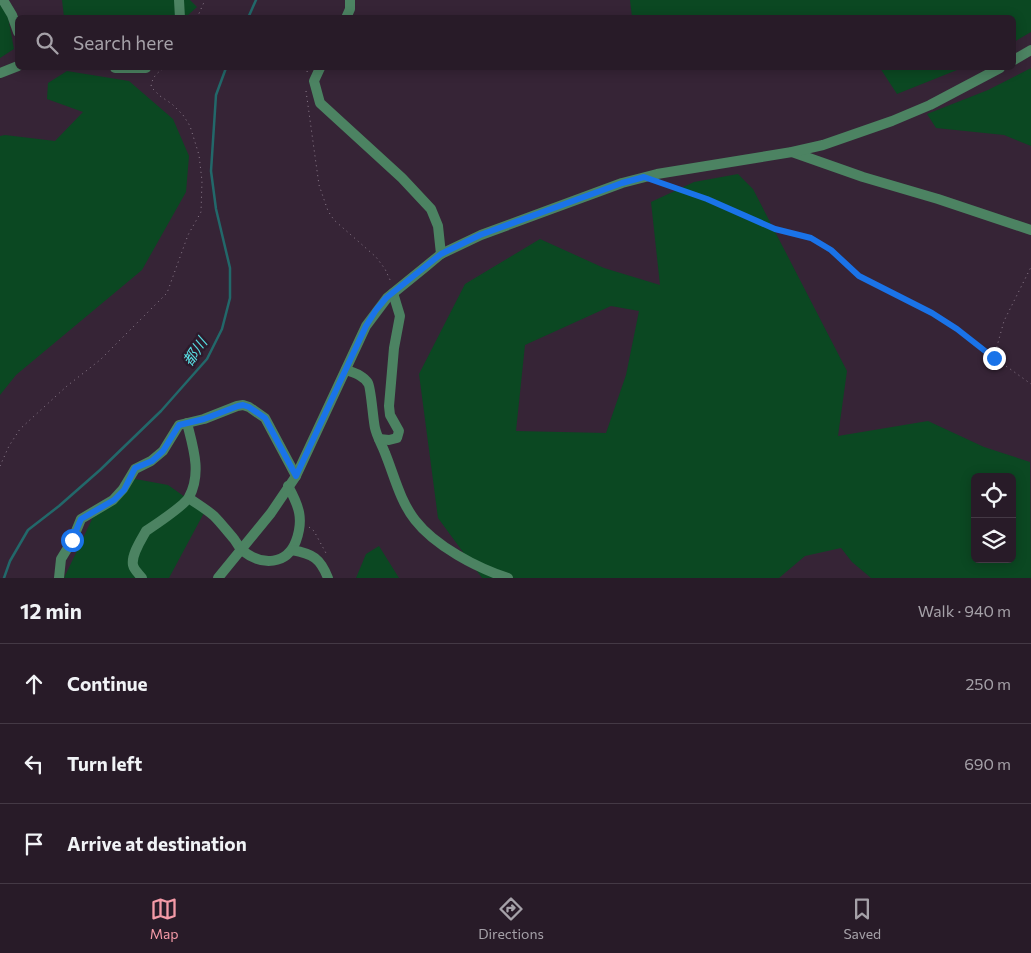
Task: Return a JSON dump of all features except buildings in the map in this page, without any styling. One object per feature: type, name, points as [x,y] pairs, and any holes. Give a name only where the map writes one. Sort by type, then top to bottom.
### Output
[{"type":"street","points":[[3,0],[15,24]]},
{"type":"street","points":[[179,0],[180,15]]},
{"type":"street","points":[[347,15],[350,9],[350,0]]},
{"type":"street","points":[[1016,59],[1031,50]]},
{"type":"street","points":[[0,73],[15,67]]},
{"type":"street","points":[[319,70],[314,81],[320,103],[402,178],[431,209],[438,226],[441,254]]},
{"type":"street","points":[[218,578],[272,513],[296,476],[366,326],[376,310],[393,293],[441,254],[480,235],[622,183],[657,174],[792,152],[823,145],[892,121],[930,105],[996,70]]},
{"type":"street","points":[[792,152],[863,177],[938,199],[1031,230]]},
{"type":"street","points":[[379,439],[389,440],[397,438],[399,431],[390,415],[389,406],[394,348],[400,316],[393,293]]},
{"type":"street","points":[[346,370],[363,376],[370,384],[372,413],[379,439],[400,492],[414,519],[430,536],[459,555],[495,574],[508,578]]},
{"type":"street","points":[[59,578],[61,558],[72,540],[81,519],[114,500],[124,490],[135,468],[152,461],[163,451],[179,425],[204,419],[238,406],[249,407],[265,418],[296,476]]},
{"type":"street","points":[[142,578],[133,565],[133,558],[141,539],[146,531],[188,498],[194,483],[196,461],[187,423]]},
{"type":"street","points":[[188,498],[213,515],[241,551],[260,560],[270,561],[287,555],[292,550],[300,529],[299,510],[288,486]]},
{"type":"street","points":[[292,550],[310,553],[318,561],[328,578]]},
{"type":"path","points":[[198,15],[205,0]]},
{"type":"path","points":[[0,466],[9,446],[20,429],[67,386],[100,360],[167,293],[188,235],[201,212],[201,173],[195,137],[183,115],[151,87],[154,76],[162,70]]},
{"type":"path","points":[[306,77],[308,70]]},
{"type":"path","points":[[306,86],[322,197],[334,220],[376,257],[385,269],[393,293]]},
{"type":"path","points":[[662,183],[707,199],[775,229],[811,238],[831,250],[859,276],[932,313],[957,329],[1031,384]]},
{"type":"path","points":[[994,358],[1004,321],[1031,267]]},
{"type":"path","points":[[300,522],[314,530],[330,562]]},
{"type":"green space","points":[[0,0],[5,1],[14,49],[0,58]]},
{"type":"green space","points":[[62,0],[190,0],[197,7],[188,15],[64,15]]},
{"type":"green space","points":[[630,0],[1031,0],[1031,32],[1016,41],[1016,15],[632,15]]},
{"type":"green space","points":[[1031,68],[1031,146],[1004,135],[936,128],[927,114],[988,90]]},
{"type":"green space","points":[[881,70],[957,70],[897,94]]},
{"type":"green space","points":[[67,71],[129,81],[173,119],[189,156],[186,192],[142,270],[16,375],[0,395],[0,136],[55,141],[83,112],[47,99],[48,83]]},
{"type":"green space","points":[[738,174],[753,189],[847,371],[838,436],[928,421],[984,447],[1030,462],[1031,578],[871,578],[852,562],[841,548],[805,556],[779,578],[482,578],[438,518],[419,374],[465,284],[540,239],[604,268],[660,285],[651,202],[694,182]],"holes":[[[611,306],[639,311],[626,375],[606,433],[516,431],[525,345]]]},
{"type":"green space","points":[[130,478],[168,485],[205,511],[169,578],[64,578],[94,515]]},
{"type":"green space","points":[[379,546],[399,578],[356,578],[366,554]]},
{"type":"waterway","name":"都川","points":[[249,15],[256,0]]},
{"type":"waterway","name":"都川","points":[[4,578],[10,561],[28,530],[100,470],[161,411],[207,359],[222,329],[230,298],[230,268],[216,209],[211,171],[216,95],[225,70]]},
{"type":"route","points":[[72,540],[81,519],[114,500],[124,490],[135,468],[152,461],[163,451],[179,425],[204,419],[238,406],[249,407],[265,418],[296,476],[366,326],[386,298],[441,254],[458,245],[480,235],[622,183],[644,177],[707,199],[775,229],[811,238],[831,250],[859,276],[932,313],[957,329],[994,358]]}]
